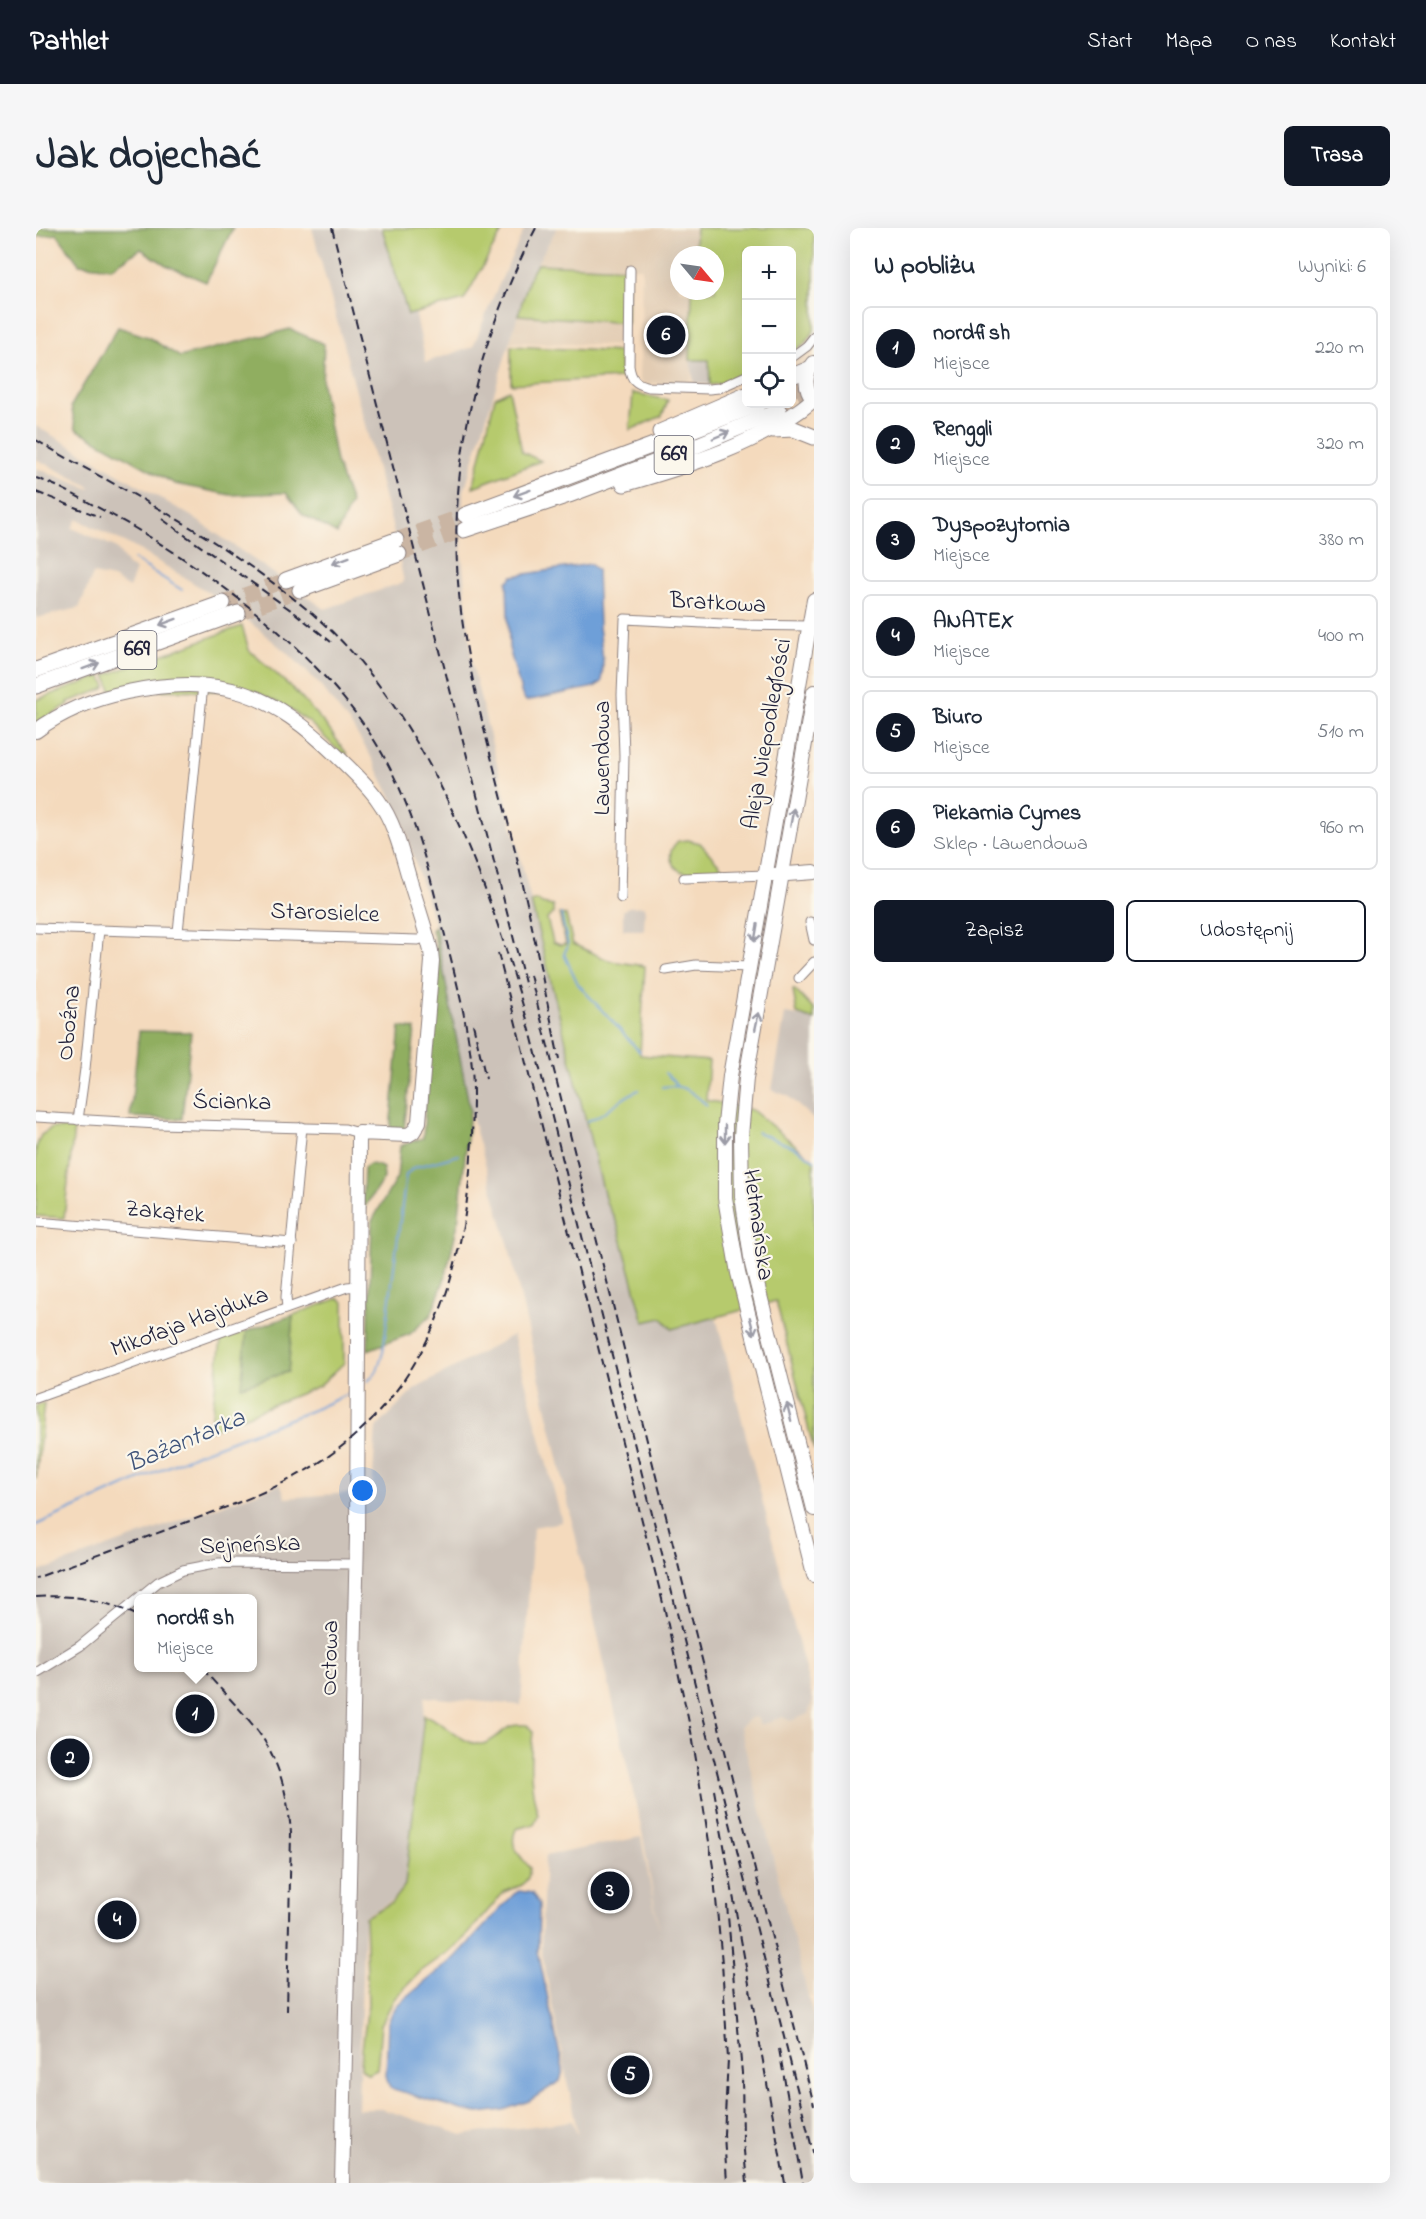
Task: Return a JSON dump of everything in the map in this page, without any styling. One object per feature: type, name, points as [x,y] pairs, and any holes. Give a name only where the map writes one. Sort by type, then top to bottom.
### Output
[{"type":"main road","points":[[796,373],[812,366]]},
{"type":"main road","points":[[577,473],[622,448],[742,396]]},
{"type":"main road","points":[[569,495],[622,484],[672,470],[767,431],[795,415],[814,400]]},
{"type":"main road","name":"669","points":[[748,408],[577,473],[464,522],[569,495],[669,457],[779,411]]},
{"type":"main road","points":[[767,431],[794,429],[814,437]]},
{"type":"main road","points":[[286,580],[397,547],[300,590]]},
{"type":"main road","name":"669","points":[[36,670],[223,603]]},
{"type":"main road","name":"669","points":[[36,686],[238,613]]},
{"type":"street","points":[[630,270],[629,366],[630,376],[634,381],[650,387],[694,389],[719,388],[742,378]]},
{"type":"street","points":[[796,354],[814,337]]},
{"type":"street","points":[[812,366],[807,375],[807,388],[814,400]]},
{"type":"street","name":"Aleja Niepodległości","points":[[766,875],[814,600]]},
{"type":"street","name":"Bratkowa","points":[[624,619],[743,626],[809,626]]},
{"type":"street","name":"Lawendowa","points":[[621,898],[624,619]]},
{"type":"street","points":[[36,731],[72,708],[109,696],[157,686],[203,685],[245,693],[280,710],[318,738],[379,801],[400,848],[428,937]]},
{"type":"street","points":[[178,932],[203,685]]},
{"type":"street","name":"Aleja Niepodległości","points":[[783,875],[814,692]]},
{"type":"street","points":[[684,878],[814,872]]},
{"type":"street","name":"Hetmańska","points":[[766,875],[730,1076],[724,1124],[725,1198],[738,1273],[814,1575]]},
{"type":"street","name":"Hetmańska","points":[[783,875],[746,1078],[741,1136],[741,1184],[750,1252],[814,1509]]},
{"type":"street","points":[[810,922],[814,940]]},
{"type":"street","name":"Starosielce","points":[[36,928],[418,940],[428,937]]},
{"type":"street","name":"Oboźna","points":[[78,1120],[86,1070],[99,930]]},
{"type":"street","name":"Ścianka","points":[[36,1118],[302,1127],[408,1135],[413,1132],[419,1122],[432,961],[428,937]]},
{"type":"street","points":[[799,978],[814,962]]},
{"type":"street","points":[[666,970],[696,965],[750,967]]},
{"type":"street","points":[[730,1076],[746,1078]]},
{"type":"street","points":[[287,1308],[286,1297],[302,1127]]},
{"type":"street","name":"Octowa","points":[[342,2183],[355,1564],[359,1133]]},
{"type":"street","name":"Zakątek","points":[[36,1222],[292,1243]]},
{"type":"street","name":"Mikołaja Hajduka","points":[[36,1398],[347,1287],[358,1286]]},
{"type":"street","name":"Sejneńska","points":[[143,1594],[158,1582],[183,1570],[219,1563],[355,1564]]},
{"type":"street","name":"Sejneńska","points":[[36,1673],[80,1646],[134,1602]]},
{"type":"shaded area","points":[[312,228],[397,228],[426,362],[473,347],[525,228],[557,228],[530,276],[463,494],[462,556],[472,664],[606,1202],[617,1223],[644,1322],[662,1318],[673,1329],[716,1317],[813,1699],[808,1714],[791,1721],[783,1717],[760,1725],[757,1717],[749,1719],[740,1727],[814,2019],[814,2183],[36,2183],[36,1573],[280,1484],[286,1498],[372,1491],[376,1428],[415,1389],[513,1335],[562,1522],[533,1527],[521,1705],[425,1697],[405,1884],[391,1901],[364,1916],[358,2109],[382,2109],[463,2135],[572,2121],[578,2136],[541,1948],[545,1856],[641,1837],[660,1938],[643,1836],[556,1449],[509,1247],[470,1110],[435,926],[400,814],[354,729],[318,683],[292,657],[257,628],[208,592],[136,548],[77,519],[72,528],[115,547],[129,566],[136,570],[129,588],[113,578],[93,574],[79,608],[36,618],[36,468],[90,489],[89,486],[36,459],[36,426],[191,516],[325,609],[404,582],[392,525]]},
{"type":"shaded area","points":[[557,228],[696,228],[695,246],[670,246],[670,300],[692,300],[691,379],[674,384],[644,383],[640,380],[642,268],[537,264]]},
{"type":"shaded area","points":[[518,315],[627,323],[627,346],[510,342]]},
{"type":"shaded area","points":[[690,360],[709,360],[710,385],[694,383]]},
{"type":"shaded area","points":[[645,906],[644,930],[623,930],[623,911],[628,907]]},
{"type":"shaded area","points":[[785,1014],[814,1018],[814,1120],[788,1096],[772,1090]]},
{"type":"shaded area","points":[[813,1699],[814,1996],[808,1995],[740,1727],[749,1719],[757,1717],[760,1724],[783,1717],[791,1721],[808,1714]]},
{"type":"green space","points":[[36,228],[233,228],[206,282],[166,265],[141,249],[111,268],[79,264],[57,234],[36,237]]},
{"type":"green space","points":[[382,228],[504,228],[464,300],[408,315]]},
{"type":"green space","points":[[696,228],[814,228],[814,331],[805,343],[796,350],[796,246],[742,246],[742,375],[719,384],[710,385],[709,360],[690,360],[692,300],[724,300],[724,246],[695,246]]},
{"type":"green space","points":[[537,264],[628,268],[627,323],[518,315],[530,276]]},
{"type":"green space","points":[[118,327],[148,337],[180,357],[290,329],[324,344],[322,384],[336,462],[351,503],[337,534],[303,515],[286,493],[230,495],[175,484],[76,429],[71,406]]},
{"type":"green space","points":[[511,346],[621,352],[621,378],[511,384]]},
{"type":"green space","points":[[509,390],[522,452],[541,461],[473,487],[495,397]]},
{"type":"green space","points":[[633,393],[668,400],[662,416],[630,430]]},
{"type":"green space","points":[[242,626],[249,650],[293,689],[325,724],[347,754],[341,753],[309,722],[283,705],[254,691],[111,690],[106,675]]},
{"type":"green space","points":[[101,676],[106,686],[104,689],[68,702],[69,704],[36,724],[36,700]]},
{"type":"green space","points":[[688,840],[700,843],[724,870],[693,874],[674,866],[671,859],[673,847],[678,841]]},
{"type":"green space","points":[[537,900],[542,904],[553,906],[553,914],[547,919],[553,942],[560,945],[566,944],[559,914],[566,915],[573,944],[610,961],[645,966],[640,1055],[709,1061],[706,1100],[752,1110],[814,1160],[814,1450],[776,1301],[672,1329],[662,1318],[644,1322],[617,1223],[606,1202],[531,902]]},
{"type":"green space","points":[[435,926],[470,1110],[458,1223],[445,1278],[431,1315],[410,1334],[368,1350],[372,1221],[397,1177],[400,1146],[423,1138],[436,945],[432,930]]},
{"type":"green space","points":[[793,990],[814,1010],[814,1020],[797,1014]]},
{"type":"green space","points":[[400,1027],[415,1029],[404,1130],[390,1129]]},
{"type":"green space","points":[[139,1031],[191,1032],[182,1119],[130,1117]]},
{"type":"green space","points":[[52,1128],[74,1128],[64,1218],[36,1216],[36,1148],[41,1135]]},
{"type":"green space","points":[[370,1164],[383,1168],[384,1178],[362,1211],[364,1168]]},
{"type":"green space","points":[[339,1298],[344,1302],[344,1363],[319,1386],[210,1430],[221,1340],[247,1331],[242,1386],[288,1372],[293,1315]]},
{"type":"green space","points":[[293,1315],[288,1372],[241,1386],[247,1331]]},
{"type":"green space","points":[[44,1403],[36,1479],[36,1406]]},
{"type":"green space","points":[[424,1715],[475,1744],[490,1741],[513,1725],[528,1725],[533,1732],[531,1774],[538,1815],[534,1824],[516,1829],[513,1841],[516,1850],[530,1868],[528,1878],[522,1885],[504,1892],[459,1944],[420,1972],[394,1999],[381,2025],[377,2070],[368,2074],[361,2068],[368,2005],[365,1917],[391,1903],[405,1885]]},
{"type":"water","points":[[590,564],[597,570],[603,660],[602,682],[594,687],[526,701],[522,695],[509,648],[507,582],[513,576]]},
{"type":"water","points":[[519,1891],[532,1893],[539,1904],[538,1952],[563,2070],[560,2081],[529,2101],[503,2110],[479,2113],[465,2111],[390,2088],[386,2080],[388,2022],[397,2005],[456,1957]]},
{"type":"waterway","points":[[133,559],[182,590]]},
{"type":"waterway","points":[[561,914],[568,945],[564,954],[578,984],[640,1052]]},
{"type":"waterway","points":[[665,1073],[676,1085]]},
{"type":"waterway","name":"Bażantarka","points":[[662,1087],[682,1088],[707,1105]]},
{"type":"waterway","name":"Bażantarka","points":[[587,1121],[594,1119],[639,1090]]},
{"type":"waterway","name":"Bażantarka","points":[[757,1132],[798,1149],[814,1160]]},
{"type":"waterway","name":"Bażantarka","points":[[367,1382],[377,1371],[383,1352],[406,1175],[413,1168],[459,1155]]},
{"type":"waterway","name":"Bażantarka","points":[[36,1525],[197,1454],[313,1410],[350,1393]]},
{"type":"tunnel","points":[[796,388],[814,380]]},
{"type":"tunnel","points":[[779,411],[814,395]]},
{"type":"tunnel","points":[[396,540],[465,515]]},
{"type":"tunnel","points":[[399,554],[464,530]]},
{"type":"tunnel","points":[[223,603],[286,580]]},
{"type":"tunnel","points":[[238,613],[300,590]]},
{"type":"railway","points":[[332,228],[526,987]]},
{"type":"railway","points":[[536,228],[514,275],[479,372],[460,472],[457,574],[473,681],[514,846],[559,1059]]},
{"type":"railway","points":[[36,440],[210,539],[309,611],[351,651],[388,698],[421,750],[450,805],[475,862],[496,921],[531,1034],[814,2156]]},
{"type":"railway","points":[[36,478],[65,490],[112,515],[213,579],[278,631],[335,688],[359,718],[388,764],[419,838],[454,969],[473,1077],[470,1171],[460,1243],[451,1279],[424,1346],[405,1378],[383,1407],[340,1448],[317,1464],[269,1490],[36,1578]]},
{"type":"railway","points":[[36,492],[100,517]]},
{"type":"railway","points":[[162,519],[295,613],[331,642]]},
{"type":"railway","points":[[498,953],[665,1611],[693,1741],[713,1867],[722,1963],[728,2059],[724,2134],[727,2183]]},
{"type":"railway","points":[[530,975],[814,2105]]},
{"type":"railway","points":[[473,1024],[486,1079]]},
{"type":"railway","points":[[36,1597],[63,1596],[88,1599],[134,1614]]},
{"type":"railway","points":[[206,1672],[261,1736],[275,1761],[284,1789],[291,1833],[287,2011]]},
{"type":"railway","points":[[714,1790],[785,2183]]},
{"type":"railway","points":[[727,1905],[742,2073],[743,2140],[747,2183]]},
{"type":"railway","points":[[779,2049],[803,2183]]},
{"type":"place","name":"Piekarnia Cymes","points":[[666,335]]},
{"type":"place","name":"nordfish","points":[[195,1714]]},
{"type":"place","name":"Renggli","points":[[70,1758]]},
{"type":"place","name":"Dyspozytornia","points":[[610,1891]]},
{"type":"place","name":"ANATEX","points":[[117,1920]]},
{"type":"place","name":"Biuro","points":[[630,2075]]}]
